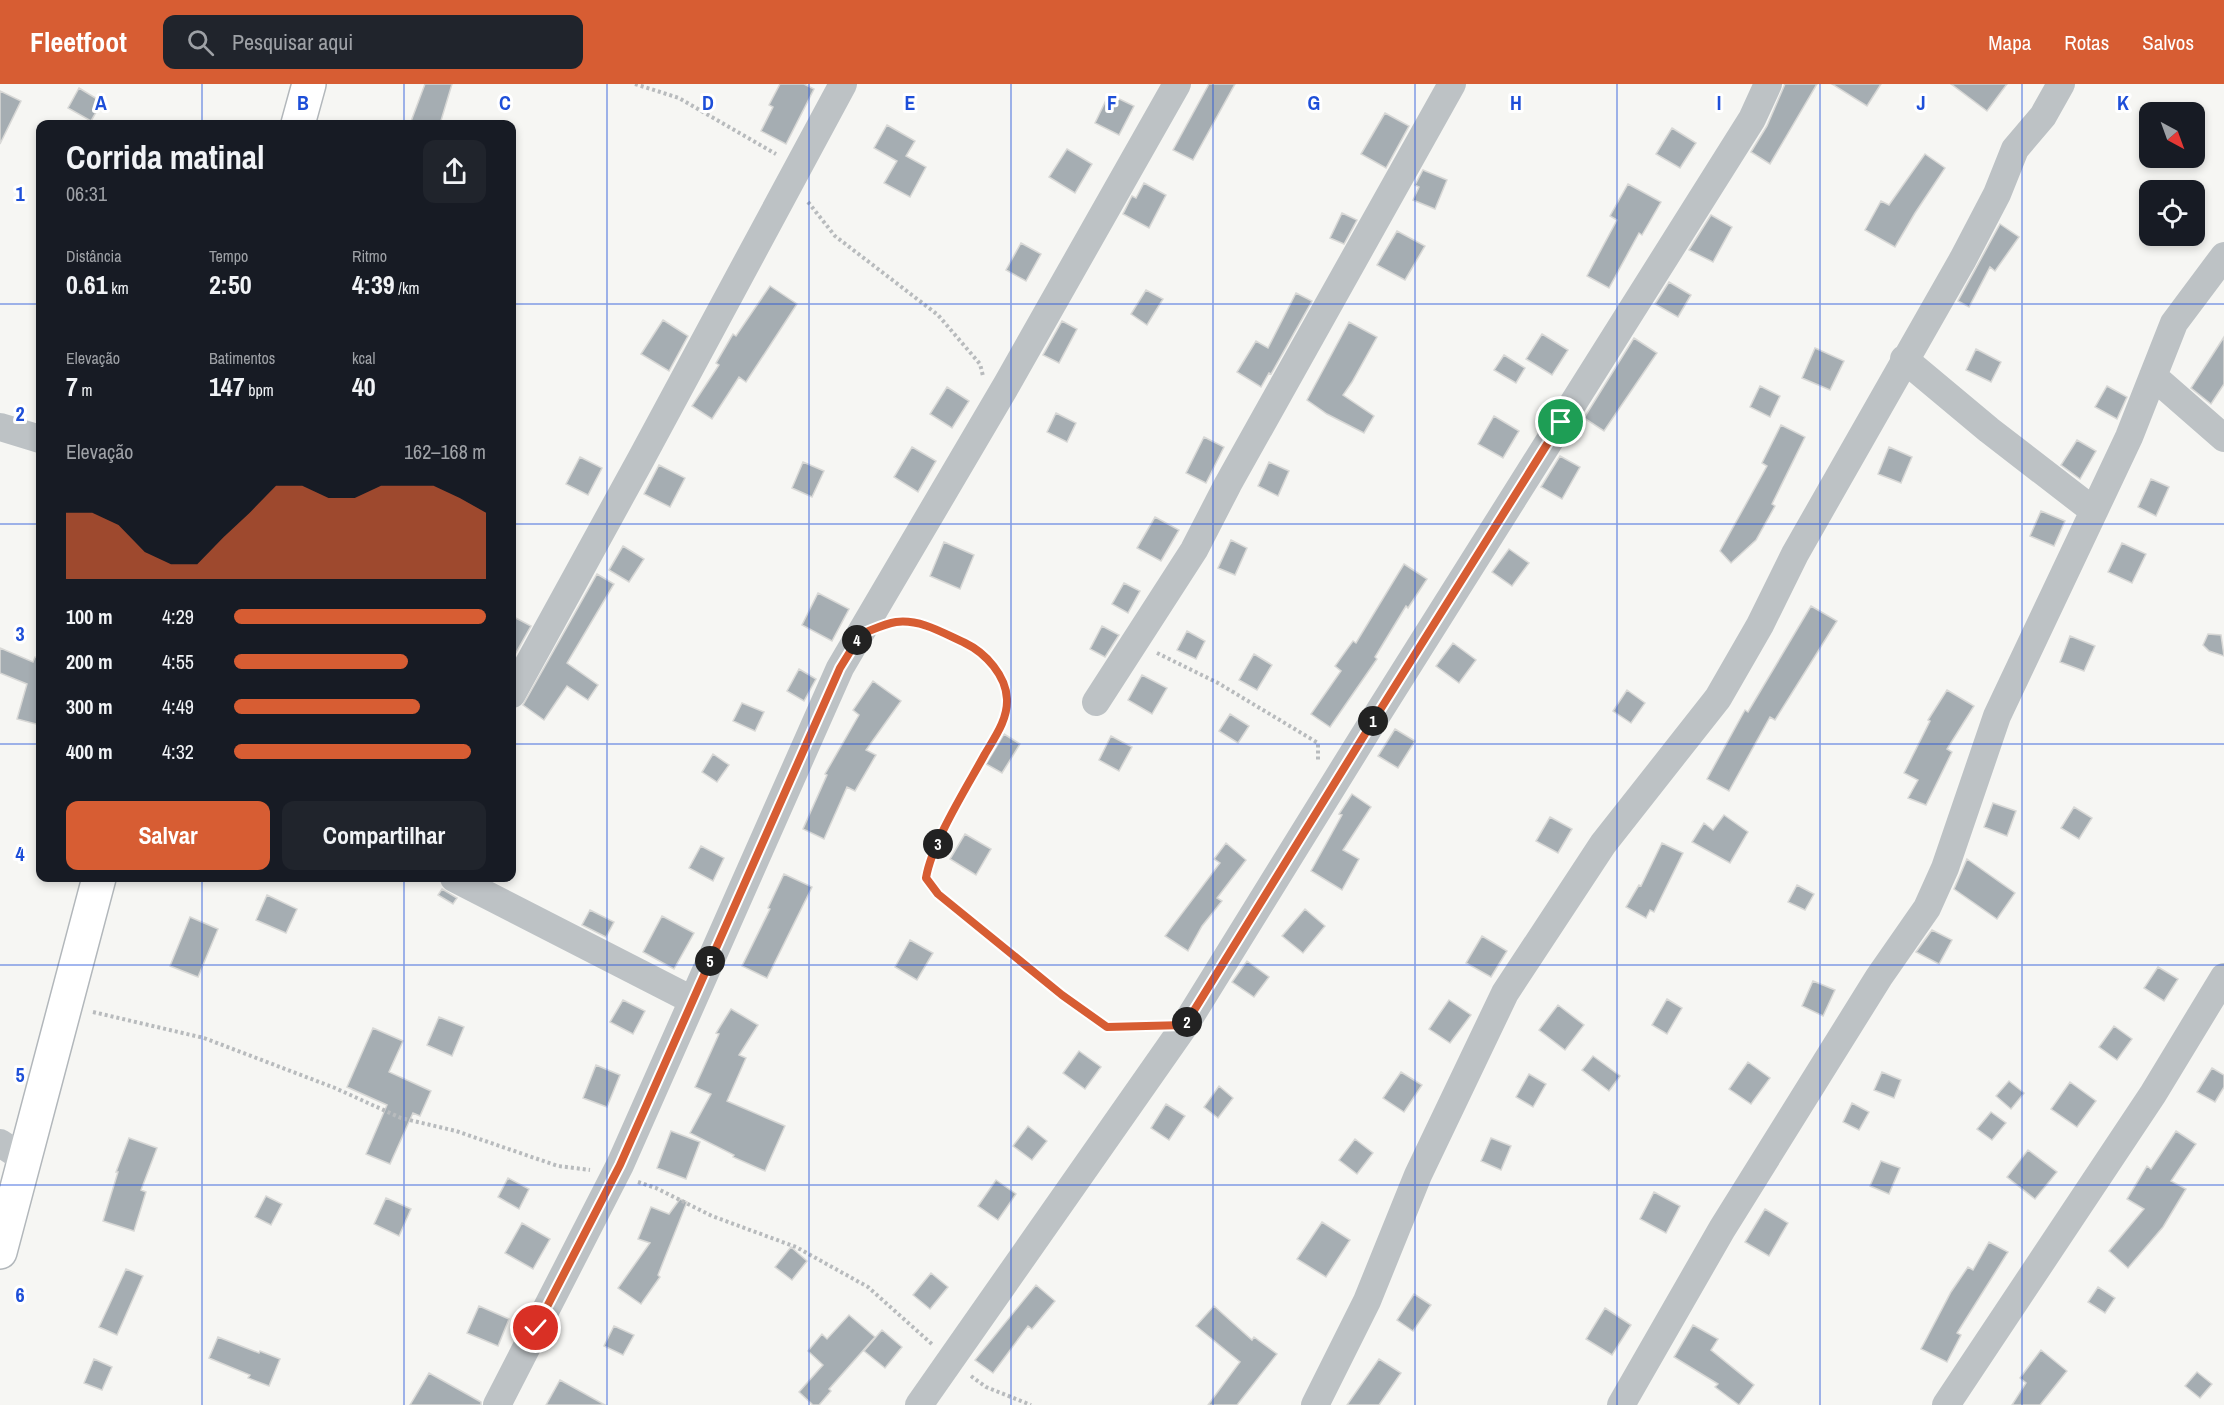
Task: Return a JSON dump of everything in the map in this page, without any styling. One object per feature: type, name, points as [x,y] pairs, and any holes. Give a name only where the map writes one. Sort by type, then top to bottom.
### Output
[{"type":"main road","points":[[299,120],[309,84]]},
{"type":"main road","points":[[0,1252],[13,1151],[66,1006],[98,882]]},
{"type":"street","points":[[516,687],[843,84]]},
{"type":"street","points":[[497,1405],[616,1174],[840,668],[991,410],[1177,84]]},
{"type":"street","points":[[1096,702],[1194,550],[1233,474],[1452,84]]},
{"type":"street","points":[[919,1405],[1185,1025],[1752,119],[1768,84]]},
{"type":"street","points":[[1315,1405],[1367,1301],[1418,1175],[1505,993],[1603,844],[1718,698],[1760,625],[1795,554],[1963,259],[1997,194],[2015,148],[2043,116],[2061,84]]},
{"type":"street","points":[[1621,1405],[1722,1229],[1880,977],[1927,908],[1945,868],[1997,716],[2129,438],[2174,323],[2224,256]]},
{"type":"street","points":[[1904,359],[1989,430],[2094,511]]},
{"type":"street","points":[[2153,376],[2224,438]]},
{"type":"street","points":[[0,427],[36,438]]},
{"type":"street","points":[[462,882],[692,1000]]},
{"type":"street","points":[[1946,1405],[2153,1094],[2224,977]]},
{"type":"path","points":[[635,84],[679,98],[798,168],[808,204],[835,236],[938,315],[980,364],[991,410]]},
{"type":"path","points":[[861,634],[895,622],[922,623],[971,646],[992,664],[1005,683],[1007,701],[1002,723],[954,811],[928,867],[926,878],[938,894],[1062,995],[1107,1027],[1185,1025]]},
{"type":"path","points":[[1139,635],[1153,650],[1218,683],[1318,743],[1317,764]]},
{"type":"path","points":[[66,1006],[204,1038],[335,1088],[401,1118],[456,1131],[558,1166],[616,1174],[656,1188],[712,1216],[796,1247],[868,1287],[950,1360],[986,1387],[1031,1405]]},
{"type":"building","points":[[425,84],[452,84],[441,120],[412,120]]},
{"type":"building","points":[[780,84],[804,84],[814,89],[786,144],[761,131],[773,107],[769,105]]},
{"type":"building","points":[[1209,84],[1235,84],[1193,160],[1173,150]]},
{"type":"building","points":[[1785,84],[1817,84],[1770,164],[1751,152],[1767,126]]},
{"type":"building","points":[[1832,84],[1881,84],[1867,106]]},
{"type":"building","points":[[1951,84],[2007,84],[1987,111]]},
{"type":"building","points":[[79,88],[102,102],[92,120],[68,108]]},
{"type":"building","points":[[0,91],[21,101],[0,144]]},
{"type":"building","points":[[1109,94],[1134,106],[1119,135],[1095,123]]},
{"type":"building","points":[[1385,113],[1409,126],[1386,168],[1361,154]]},
{"type":"building","points":[[887,125],[915,141],[906,156],[926,167],[910,197],[884,183],[897,161],[874,148]]},
{"type":"building","points":[[1672,128],[1696,143],[1680,168],[1656,154]]},
{"type":"building","points":[[1067,149],[1092,164],[1075,193],[1049,177]]},
{"type":"building","points":[[1925,154],[1945,168],[1895,247],[1865,230],[1881,201],[1889,205]]},
{"type":"building","points":[[1423,170],[1447,180],[1435,209],[1413,200],[1419,187],[1415,185]]},
{"type":"building","points":[[1144,183],[1166,195],[1149,228],[1123,214],[1132,196],[1136,198]]},
{"type":"building","points":[[1628,184],[1661,202],[1642,235],[1639,233],[1609,288],[1587,276],[1617,220],[1610,216]]},
{"type":"building","points":[[1342,213],[1357,220],[1344,244],[1330,238]]},
{"type":"building","points":[[1711,215],[1732,227],[1713,262],[1689,250]]},
{"type":"building","points":[[2000,224],[2019,237],[1995,271],[1990,267],[1969,307],[1958,301]]},
{"type":"building","points":[[1397,231],[1425,246],[1405,280],[1377,265]]},
{"type":"building","points":[[1021,243],[1041,254],[1026,281],[1006,270]]},
{"type":"building","points":[[1669,282],[1691,295],[1678,317],[1655,304]]},
{"type":"building","points":[[770,286],[797,304],[746,382],[739,377],[712,419],[692,406],[719,365],[716,363],[733,334],[736,336]]},
{"type":"building","points":[[1146,290],[1163,299],[1147,325],[1131,314]]},
{"type":"building","points":[[1296,293],[1312,301],[1271,374],[1269,373],[1261,387],[1237,372],[1256,341],[1268,348]]},
{"type":"building","points":[[663,320],[688,336],[669,371],[641,354]]},
{"type":"building","points":[[1062,321],[1077,329],[1059,363],[1043,355]]},
{"type":"building","points":[[1349,322],[1377,337],[1343,395],[1374,416],[1364,433],[1327,414],[1307,400]]},
{"type":"building","points":[[1542,334],[1568,350],[1552,375],[1526,359]]},
{"type":"building","points":[[2224,337],[2224,384],[2211,404],[2191,388]]},
{"type":"building","points":[[1634,338],[1657,353],[1604,431],[1584,418]]},
{"type":"building","points":[[1815,348],[1844,361],[1830,390],[1802,378]]},
{"type":"building","points":[[1976,349],[2001,362],[1991,382],[1966,370]]},
{"type":"building","points":[[1504,355],[1525,368],[1516,383],[1494,370]]},
{"type":"building","points":[[1760,386],[1780,396],[1770,417],[1750,407]]},
{"type":"building","points":[[2107,386],[2127,397],[2117,419],[2095,407]]},
{"type":"building","points":[[947,387],[969,401],[952,428],[930,414]]},
{"type":"building","points":[[1056,413],[1076,423],[1067,442],[1047,432]]},
{"type":"building","points":[[1494,416],[1519,431],[1503,458],[1478,444]]},
{"type":"building","points":[[1781,425],[1805,437],[1772,504],[1775,506],[1756,540],[1731,563],[1720,551],[1767,466],[1762,463]]},
{"type":"building","points":[[1204,437],[1224,447],[1206,483],[1186,473]]},
{"type":"building","points":[[2077,440],[2096,451],[2080,479],[2061,465]]},
{"type":"building","points":[[912,447],[936,461],[918,492],[894,477]]},
{"type":"building","points":[[1889,447],[1912,457],[1901,483],[1878,474]]},
{"type":"building","points":[[1560,456],[1580,467],[1562,499],[1541,487]]},
{"type":"building","points":[[580,457],[602,468],[588,495],[566,484]]},
{"type":"building","points":[[803,462],[824,471],[812,497],[792,488]]},
{"type":"building","points":[[1269,462],[1289,471],[1278,496],[1258,486]]},
{"type":"building","points":[[659,465],[685,478],[670,507],[644,494]]},
{"type":"building","points":[[2151,479],[2169,487],[2156,516],[2138,507]]},
{"type":"building","points":[[2041,511],[2065,521],[2054,546],[2030,536]]},
{"type":"building","points":[[1155,517],[1179,530],[1161,561],[1137,548]]},
{"type":"building","points":[[1231,540],[1247,548],[1235,575],[1218,568]]},
{"type":"building","points":[[944,542],[974,555],[960,589],[930,576]]},
{"type":"building","points":[[2122,543],[2146,554],[2132,583],[2108,572]]},
{"type":"building","points":[[623,546],[644,559],[629,582],[609,570]]},
{"type":"building","points":[[1509,549],[1529,563],[1512,586],[1492,572]]},
{"type":"building","points":[[1404,564],[1427,579],[1408,608],[1406,606],[1375,657],[1377,659],[1330,727],[1311,714],[1341,671],[1335,666],[1353,641],[1356,643]]},
{"type":"building","points":[[597,574],[614,584],[567,663],[598,685],[588,700],[567,686],[544,720],[523,705]]},
{"type":"building","points":[[1124,583],[1140,591],[1128,613],[1112,604]]},
{"type":"building","points":[[818,593],[849,609],[832,641],[802,625]]},
{"type":"building","points":[[1811,606],[1837,621],[1775,720],[1770,717],[1729,791],[1707,779],[1745,710],[1748,712]]},
{"type":"building","points":[[516,618],[531,626],[516,652]]},
{"type":"building","points":[[1102,626],[1119,635],[1105,657],[1090,649]]},
{"type":"building","points":[[1187,631],[1205,641],[1196,659],[1177,650]]},
{"type":"building","points":[[2208,634],[2221,635],[2224,656],[2209,651],[2203,645]]},
{"type":"building","points":[[2070,636],[2095,646],[2084,671],[2060,662]]},
{"type":"building","points":[[1453,643],[1476,660],[1459,683],[1436,666]]},
{"type":"building","points":[[0,648],[33,662],[36,657],[36,724],[17,719],[27,684],[0,673]]},
{"type":"building","points":[[1254,654],[1272,665],[1257,690],[1239,680]]},
{"type":"building","points":[[799,669],[816,679],[804,701],[787,691]]},
{"type":"building","points":[[1142,675],[1167,688],[1152,714],[1128,700]]},
{"type":"building","points":[[873,681],[901,701],[866,750],[876,755],[855,791],[847,787],[824,839],[803,829],[827,775],[825,774],[859,715],[853,710]]},
{"type":"building","points":[[1627,690],[1645,703],[1631,723],[1613,711]]},
{"type":"building","points":[[1947,690],[1974,706],[1947,749],[1952,752],[1926,805],[1908,798],[1918,780],[1904,773],[1930,721],[1928,720]]},
{"type":"building","points":[[742,703],[764,712],[755,731],[733,721]]},
{"type":"building","points":[[1230,714],[1249,726],[1238,743],[1219,731]]},
{"type":"building","points":[[1395,729],[1415,741],[1398,768],[1378,756]]},
{"type":"building","points":[[1004,734],[1020,744],[1002,773],[986,764]]},
{"type":"building","points":[[1111,736],[1132,747],[1119,771],[1099,760]]},
{"type":"building","points":[[713,754],[729,765],[717,782],[702,772]]},
{"type":"building","points":[[1352,794],[1371,807],[1343,850],[1359,859],[1342,890],[1311,871],[1342,815],[1339,814]]},
{"type":"building","points":[[1993,803],[2016,811],[2007,836],[1984,827]]},
{"type":"building","points":[[2074,807],[2092,818],[2079,839],[2061,828]]},
{"type":"building","points":[[1724,815],[1748,832],[1730,863],[1692,842],[1704,823],[1713,830]]},
{"type":"building","points":[[1550,817],[1572,829],[1558,853],[1536,841]]},
{"type":"building","points":[[965,834],[991,849],[976,875],[950,859]]},
{"type":"building","points":[[1226,843],[1246,860],[1217,898],[1222,901],[1202,926],[1188,951],[1165,936],[1220,863],[1214,859]]},
{"type":"building","points":[[1662,843],[1683,853],[1654,912],[1650,910],[1646,918],[1626,907],[1639,885],[1641,886]]},
{"type":"building","points":[[701,846],[724,858],[713,881],[689,868]]},
{"type":"building","points":[[1967,859],[2015,893],[1997,919],[1954,889]]},
{"type":"building","points":[[784,874],[812,887],[767,978],[742,966]]},
{"type":"building","points":[[1797,885],[1814,894],[1805,910],[1788,902]]},
{"type":"building","points":[[442,889],[457,898],[453,904],[438,895]]},
{"type":"building","points":[[267,895],[297,909],[286,933],[256,920]]},
{"type":"building","points":[[1305,909],[1325,926],[1303,953],[1282,936]]},
{"type":"building","points":[[590,910],[614,922],[606,937],[582,925]]},
{"type":"building","points":[[662,916],[694,933],[674,969],[643,952]]},
{"type":"building","points":[[190,917],[218,929],[198,977],[170,966]]},
{"type":"building","points":[[1932,930],[1952,940],[1939,964],[1916,952]]},
{"type":"building","points":[[1482,936],[1507,951],[1491,977],[1466,963]]},
{"type":"building","points":[[910,940],[933,953],[917,980],[895,967]]},
{"type":"building","points":[[1247,961],[1269,977],[1254,997],[1232,982]]},
{"type":"building","points":[[2158,967],[2178,979],[2164,1001],[2144,988]]},
{"type":"building","points":[[1813,981],[1835,990],[1823,1016],[1802,1006]]},
{"type":"building","points":[[1667,999],[1682,1008],[1667,1034],[1652,1025]]},
{"type":"building","points":[[623,1000],[645,1011],[633,1034],[610,1022]]},
{"type":"building","points":[[1449,1000],[1471,1015],[1450,1043],[1429,1029]]},
{"type":"building","points":[[1558,1005],[1584,1025],[1565,1050],[1539,1030]]},
{"type":"building","points":[[731,1009],[758,1025],[739,1055],[746,1058],[727,1101],[785,1126],[765,1171],[733,1157],[734,1155],[690,1133],[711,1094],[695,1087],[719,1034],[716,1033]]},
{"type":"building","points":[[439,1017],[464,1027],[452,1056],[427,1045]]},
{"type":"building","points":[[2114,1026],[2132,1039],[2117,1060],[2099,1047]]},
{"type":"building","points":[[373,1028],[403,1041],[389,1072],[431,1091],[420,1116],[413,1113],[390,1164],[366,1154],[387,1105],[347,1087]]},
{"type":"building","points":[[1079,1051],[1101,1067],[1085,1089],[1063,1073]]},
{"type":"building","points":[[1593,1056],[1620,1076],[1609,1091],[1582,1070]]},
{"type":"building","points":[[1748,1062],[1770,1078],[1751,1104],[1729,1089]]},
{"type":"building","points":[[596,1065],[620,1075],[607,1107],[583,1098]]},
{"type":"building","points":[[2212,1068],[2224,1075],[2224,1087],[2215,1102],[2197,1092]]},
{"type":"building","points":[[1401,1072],[1422,1085],[1404,1112],[1383,1098]]},
{"type":"building","points":[[1882,1072],[1901,1080],[1894,1098],[1874,1090]]},
{"type":"building","points":[[1529,1074],[1546,1084],[1533,1107],[1516,1097]]},
{"type":"building","points":[[2009,1081],[2024,1093],[2011,1109],[1996,1096]]},
{"type":"building","points":[[2070,1082],[2096,1101],[2077,1127],[2051,1109]]},
{"type":"building","points":[[1219,1086],[1233,1098],[1218,1118],[1204,1107]]},
{"type":"building","points":[[1852,1103],[1869,1112],[1859,1130],[1843,1122]]},
{"type":"building","points":[[1166,1104],[1185,1116],[1169,1140],[1151,1128]]},
{"type":"building","points":[[1991,1112],[2006,1123],[1992,1140],[1977,1129]]},
{"type":"building","points":[[1028,1126],[1047,1141],[1032,1160],[1013,1146]]},
{"type":"building","points":[[671,1131],[700,1142],[686,1179],[657,1168]]},
{"type":"building","points":[[2176,1131],[2196,1144],[2171,1181],[2186,1189],[2163,1227],[2128,1268],[2109,1251],[2144,1209],[2127,1199],[2147,1166],[2151,1169]]},
{"type":"building","points":[[129,1138],[157,1148],[141,1190],[146,1192],[134,1231],[103,1221],[118,1172],[116,1172]]},
{"type":"building","points":[[1491,1138],[1511,1146],[1501,1170],[1481,1161]]},
{"type":"building","points":[[1355,1139],[1373,1153],[1357,1174],[1339,1160]]},
{"type":"building","points":[[2028,1150],[2057,1172],[2035,1199],[2007,1177]]},
{"type":"building","points":[[1881,1161],[1900,1168],[1889,1194],[1870,1186]]},
{"type":"building","points":[[508,1178],[529,1189],[519,1209],[498,1197]]},
{"type":"building","points":[[996,1180],[1016,1194],[998,1220],[978,1206]]},
{"type":"building","points":[[1654,1192],[1680,1206],[1666,1233],[1640,1219]]},
{"type":"building","points":[[266,1196],[282,1204],[271,1225],[255,1217]]},
{"type":"building","points":[[386,1198],[411,1209],[399,1236],[374,1224]]},
{"type":"building","points":[[680,1199],[687,1202],[658,1275],[660,1277],[641,1304],[618,1288],[650,1243],[638,1239],[651,1207],[669,1214]]},
{"type":"building","points":[[1765,1209],[1788,1223],[1769,1256],[1745,1242]]},
{"type":"building","points":[[1322,1222],[1350,1240],[1326,1277],[1297,1259]]},
{"type":"building","points":[[522,1223],[550,1239],[533,1269],[505,1253]]},
{"type":"building","points":[[1989,1242],[2008,1252],[1957,1333],[1961,1335],[1947,1362],[1921,1349],[1951,1292],[1968,1267],[1973,1270]]},
{"type":"building","points":[[791,1247],[807,1261],[792,1280],[775,1267]]},
{"type":"building","points":[[126,1269],[143,1276],[117,1335],[99,1327]]},
{"type":"building","points":[[931,1273],[948,1287],[930,1309],[913,1295]]},
{"type":"building","points":[[1036,1285],[1055,1301],[1032,1329],[1028,1326],[993,1373],[975,1360]]},
{"type":"building","points":[[2098,1287],[2115,1298],[2105,1313],[2088,1302]]},
{"type":"building","points":[[1414,1294],[1431,1305],[1413,1331],[1397,1320]]},
{"type":"building","points":[[479,1306],[509,1319],[498,1346],[467,1333]]},
{"type":"building","points":[[1214,1306],[1252,1340],[1254,1337],[1277,1354],[1237,1405],[1208,1405],[1240,1362],[1196,1326]]},
{"type":"building","points":[[1605,1308],[1631,1325],[1612,1355],[1586,1339]]},
{"type":"building","points":[[849,1315],[875,1337],[829,1389],[831,1391],[819,1405],[813,1405],[799,1392],[823,1365],[808,1351],[822,1334],[827,1339]]},
{"type":"building","points":[[1693,1325],[1718,1339],[1711,1350],[1754,1385],[1739,1405],[1715,1387],[1718,1384],[1674,1357]]},
{"type":"building","points":[[614,1326],[634,1335],[623,1355],[604,1346]]},
{"type":"building","points":[[882,1330],[902,1347],[885,1368],[864,1351]]},
{"type":"building","points":[[218,1337],[280,1359],[269,1386],[248,1378],[250,1375],[209,1358]]},
{"type":"building","points":[[2041,1350],[2067,1371],[2040,1405],[2012,1405],[2026,1383],[2020,1378]]},
{"type":"building","points":[[94,1359],[112,1367],[102,1390],[84,1383]]},
{"type":"building","points":[[1379,1359],[1401,1373],[1379,1405],[1347,1405]]},
{"type":"building","points":[[2197,1372],[2212,1384],[2200,1398],[2185,1386]]},
{"type":"building","points":[[429,1373],[481,1402],[481,1405],[410,1405]]},
{"type":"building","points":[[560,1380],[605,1405],[546,1405]]},
{"type":"route","points":[[536,1328],[620,1165],[840,668],[861,634],[895,622],[922,623],[971,646],[992,664],[1005,683],[1007,701],[1002,723],[954,811],[928,867],[926,878],[938,894],[1062,995],[1107,1027],[1185,1025],[1561,422]]}]
